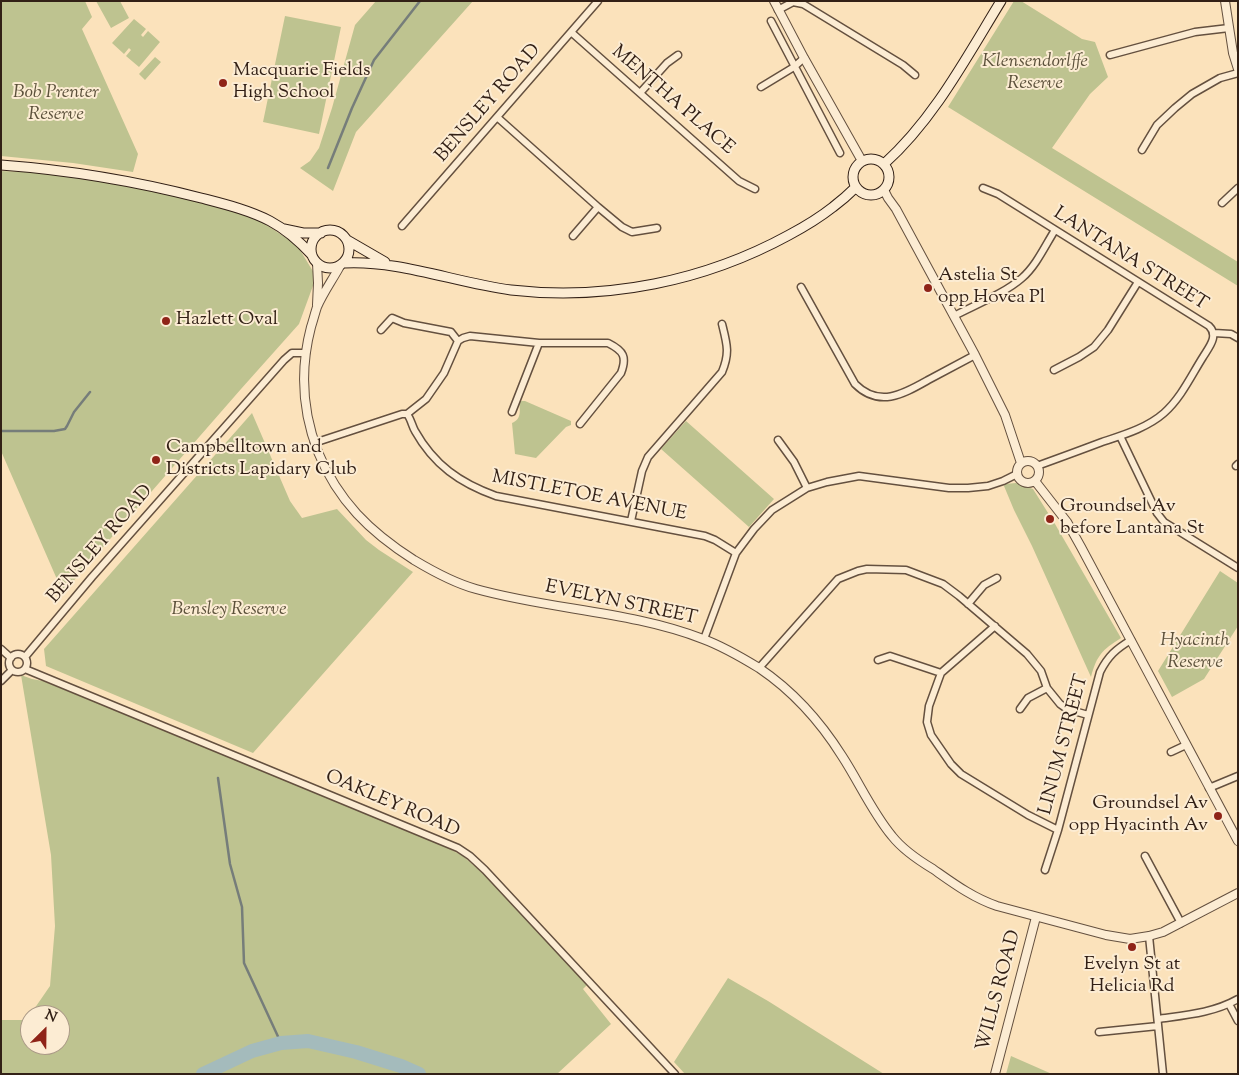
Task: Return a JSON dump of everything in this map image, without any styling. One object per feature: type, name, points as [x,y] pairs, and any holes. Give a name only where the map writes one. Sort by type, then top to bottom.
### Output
[{"type":"main road","points":[[884,164],[908,142],[933,110],[1001,1]]},
{"type":"main road","points":[[875,159],[884,164],[888,170],[890,177],[888,184],[879,194],[864,194],[856,188],[853,174],[856,167],[862,161],[875,159]]},
{"type":"main road","points":[[1,165],[72,172],[143,184],[254,214],[279,227],[294,232],[320,233],[330,230],[335,231],[374,257],[392,266]]},
{"type":"main road","points":[[279,227],[299,242],[314,259],[328,268],[342,264],[370,262],[511,290],[549,293],[610,291],[651,285],[712,269],[743,258],[810,223],[834,207],[856,188]]},
{"type":"main road","points":[[314,259],[312,245],[320,233]]},
{"type":"main road","points":[[342,264],[349,254],[347,240]]},
{"type":"street","name":"BENSLEY ROAD","points":[[402,226],[598,1]]},
{"type":"street","points":[[774,1],[862,161]]},
{"type":"street","points":[[1225,1],[1233,53],[1238,69]]},
{"type":"street","points":[[778,10],[793,2],[803,4],[903,65],[915,75]]},
{"type":"street","points":[[770,21],[840,153]]},
{"type":"street","points":[[1110,55],[1195,32],[1229,28]]},
{"type":"street","name":"MENTHA PLACE","points":[[571,32],[739,181],[755,189]]},
{"type":"street","points":[[640,93],[667,63],[678,55]]},
{"type":"street","points":[[761,88],[794,67],[804,58]]},
{"type":"street","points":[[1142,150],[1157,125],[1192,94],[1220,78],[1238,73]]},
{"type":"street","points":[[497,117],[598,208],[622,227],[632,232],[657,228]]},
{"type":"street","name":"LANTANA STREET","points":[[983,188],[998,194],[1209,326],[1214,333],[1212,343],[1181,393],[1173,404],[1154,420],[1120,436],[1037,466]]},
{"type":"street","points":[[1222,203],[1238,188]]},
{"type":"street","points":[[884,190],[975,355],[1005,415],[1021,463]]},
{"type":"street","points":[[573,236],[598,208]]},
{"type":"street","points":[[954,316],[1023,278],[1035,263],[1055,230]]},
{"type":"street","name":"EVELYN STREET","points":[[314,259],[318,283],[317,307],[306,353],[304,378],[305,404],[309,424],[314,443],[332,481],[348,504],[378,535],[433,571],[475,589],[657,624],[704,639],[730,651],[759,668],[794,696],[819,723],[842,755],[880,820],[894,839],[913,856],[984,902],[1116,937],[1130,938],[1163,932],[1238,893]]},
{"type":"street","name":"EVELYN STREET","points":[[317,307],[342,264]]},
{"type":"street","points":[[1054,370],[1094,347],[1108,330],[1138,282]]},
{"type":"street","points":[[801,287],[855,384],[861,391],[885,398],[900,395],[975,355]]},
{"type":"street","points":[[381,330],[392,318],[451,332],[458,341]]},
{"type":"street","points":[[631,521],[642,471],[648,457],[722,372],[726,362],[728,346],[722,324]]},
{"type":"street","points":[[1214,333],[1231,334],[1238,338]]},
{"type":"street","points":[[314,443],[407,414],[426,399],[444,373],[458,341],[470,336],[539,343],[608,343],[618,348],[623,356],[624,364],[621,373],[580,424]]},
{"type":"street","points":[[512,412],[539,343]]},
{"type":"street","name":"BENSLEY ROAD","points":[[25,657],[92,577],[284,360],[292,353],[306,353]]},
{"type":"street","name":"MISTLETOE AVENUE","points":[[407,414],[414,430],[434,458],[447,471],[475,488],[496,496],[705,536],[736,553]]},
{"type":"street","points":[[1120,436],[1157,513],[1164,522],[1238,568]]},
{"type":"street","points":[[778,440],[794,462],[807,488]]},
{"type":"street","points":[[1030,461],[1037,466],[1039,474],[1034,482],[1024,483],[1020,480],[1017,468],[1021,463],[1030,461]]},
{"type":"street","points":[[704,639],[736,553],[754,529],[772,510],[807,488],[859,476],[949,488],[968,488],[988,486],[1017,474]]},
{"type":"street","points":[[1034,482],[1067,522],[1238,842]]},
{"type":"street","points":[[759,668],[838,579],[867,569],[906,570],[943,584],[959,596],[1027,654],[1041,671],[1047,688],[1060,704],[1067,709],[1088,715]]},
{"type":"street","points":[[968,604],[984,585],[997,578]]},
{"type":"street","points":[[995,626],[941,673],[929,706],[927,722],[931,735],[951,764],[961,774],[1028,816],[1058,830]]},
{"type":"street","name":"LINUM STREET","points":[[1045,870],[1058,830],[1100,672],[1113,652],[1131,640]]},
{"type":"street","points":[[1,649],[11,658]]},
{"type":"street","points":[[17,654],[25,657],[27,664],[25,669],[18,672],[12,670],[9,663],[11,658],[17,654]]},
{"type":"street","points":[[878,660],[890,656],[941,673]]},
{"type":"street","name":"OAKLEY ROAD","points":[[25,669],[458,848],[485,870],[674,1074]]},
{"type":"street","points":[[1,681],[12,670]]},
{"type":"street","points":[[1020,709],[1028,698],[1047,688]]},
{"type":"street","points":[[1171,752],[1186,745]]},
{"type":"street","points":[[1209,788],[1238,776]]},
{"type":"street","points":[[1145,856],[1181,923]]},
{"type":"street","name":"WILLS ROAD","points":[[995,1074],[1036,917]]},
{"type":"street","points":[[1149,936],[1163,1074]]},
{"type":"street","points":[[1099,1032],[1158,1023],[1206,1012],[1238,1000]]},
{"type":"street","points":[[1229,1004],[1238,1021]]},
{"type":"green space","name":"Bob Prenter Reserve","points":[[1,1],[85,1],[92,17],[82,29],[138,154],[133,172],[73,163],[1,156]]},
{"type":"green space","points":[[96,1],[120,1],[129,18],[111,28]]},
{"type":"green space","points":[[376,1],[473,1],[356,132],[333,191],[300,168],[310,161],[319,148],[355,25]]},
{"type":"green space","name":"Klensendorlffe Reserve","points":[[1014,1],[1021,1],[1082,39],[1095,42],[1108,77],[1090,94],[1052,148],[1238,262],[1238,286],[948,107]]},
{"type":"green space","points":[[285,16],[341,27],[319,134],[263,122]]},
{"type":"green space","points":[[134,19],[146,29],[141,35],[143,37],[148,31],[160,42],[139,67],[126,56],[131,50],[129,48],[124,54],[112,43]]},
{"type":"green space","points":[[155,57],[161,62],[145,80],[139,74]]},
{"type":"green space","points":[[1,171],[48,173],[127,184],[235,211],[262,222],[297,245],[314,273],[314,283],[299,324],[63,593],[1,451]]},
{"type":"green space","points":[[519,401],[525,401],[571,421],[571,425],[566,427],[536,458],[515,454],[512,423],[519,417]]},
{"type":"green space","name":"Bensley Reserve","points":[[252,413],[290,501],[302,518],[337,509],[366,540],[413,572],[253,753],[46,666],[44,649]]},
{"type":"green space","points":[[686,421],[774,499],[749,527],[661,449]]},
{"type":"green space","points":[[1016,483],[1033,489],[1121,638],[1101,654],[1091,677],[1004,486],[1005,484]]},
{"type":"green space","name":"Hyacinth Reserve","points":[[1220,571],[1238,583],[1238,626],[1204,679],[1172,697],[1158,671]]},
{"type":"green space","points":[[21,675],[43,681],[340,802],[444,846],[463,856],[488,878],[587,985],[583,989],[611,1024],[557,1074],[1,1074],[1,1020],[20,1020],[20,1055],[70,1055],[70,1005],[37,1005],[50,986],[55,926],[51,855]]},
{"type":"green space","points":[[728,978],[884,1074],[685,1074],[674,1062]]},
{"type":"green space","points":[[1011,1056],[1052,1074],[1006,1074]]},
{"type":"waterway","points":[[328,168],[374,60],[420,1]]},
{"type":"waterway","points":[[1,431],[54,431],[65,429],[74,412],[90,392]]},
{"type":"waterway","points":[[218,778],[230,864],[242,907],[244,963],[281,1043]]},
{"type":"waterway","points":[[203,1074],[252,1051],[281,1043],[308,1041],[356,1052],[401,1066],[419,1074]]},
{"type":"place","name":"Macquarie Fields High School","points":[[223,83]]},
{"type":"place","name":"Astelia St opp Hovea Pl","points":[[928,288]]},
{"type":"place","name":"Hazlett Oval","points":[[166,321]]},
{"type":"place","name":"Campbelltown and Districts Lapidary Club","points":[[156,460]]},
{"type":"place","name":"Groundsel Av before Lantana St","points":[[1050,519]]},
{"type":"place","name":"Groundsel Av opp Hyacinth Av","points":[[1218,816]]},
{"type":"place","name":"Evelyn St at Helicia Rd","points":[[1132,947]]}]
